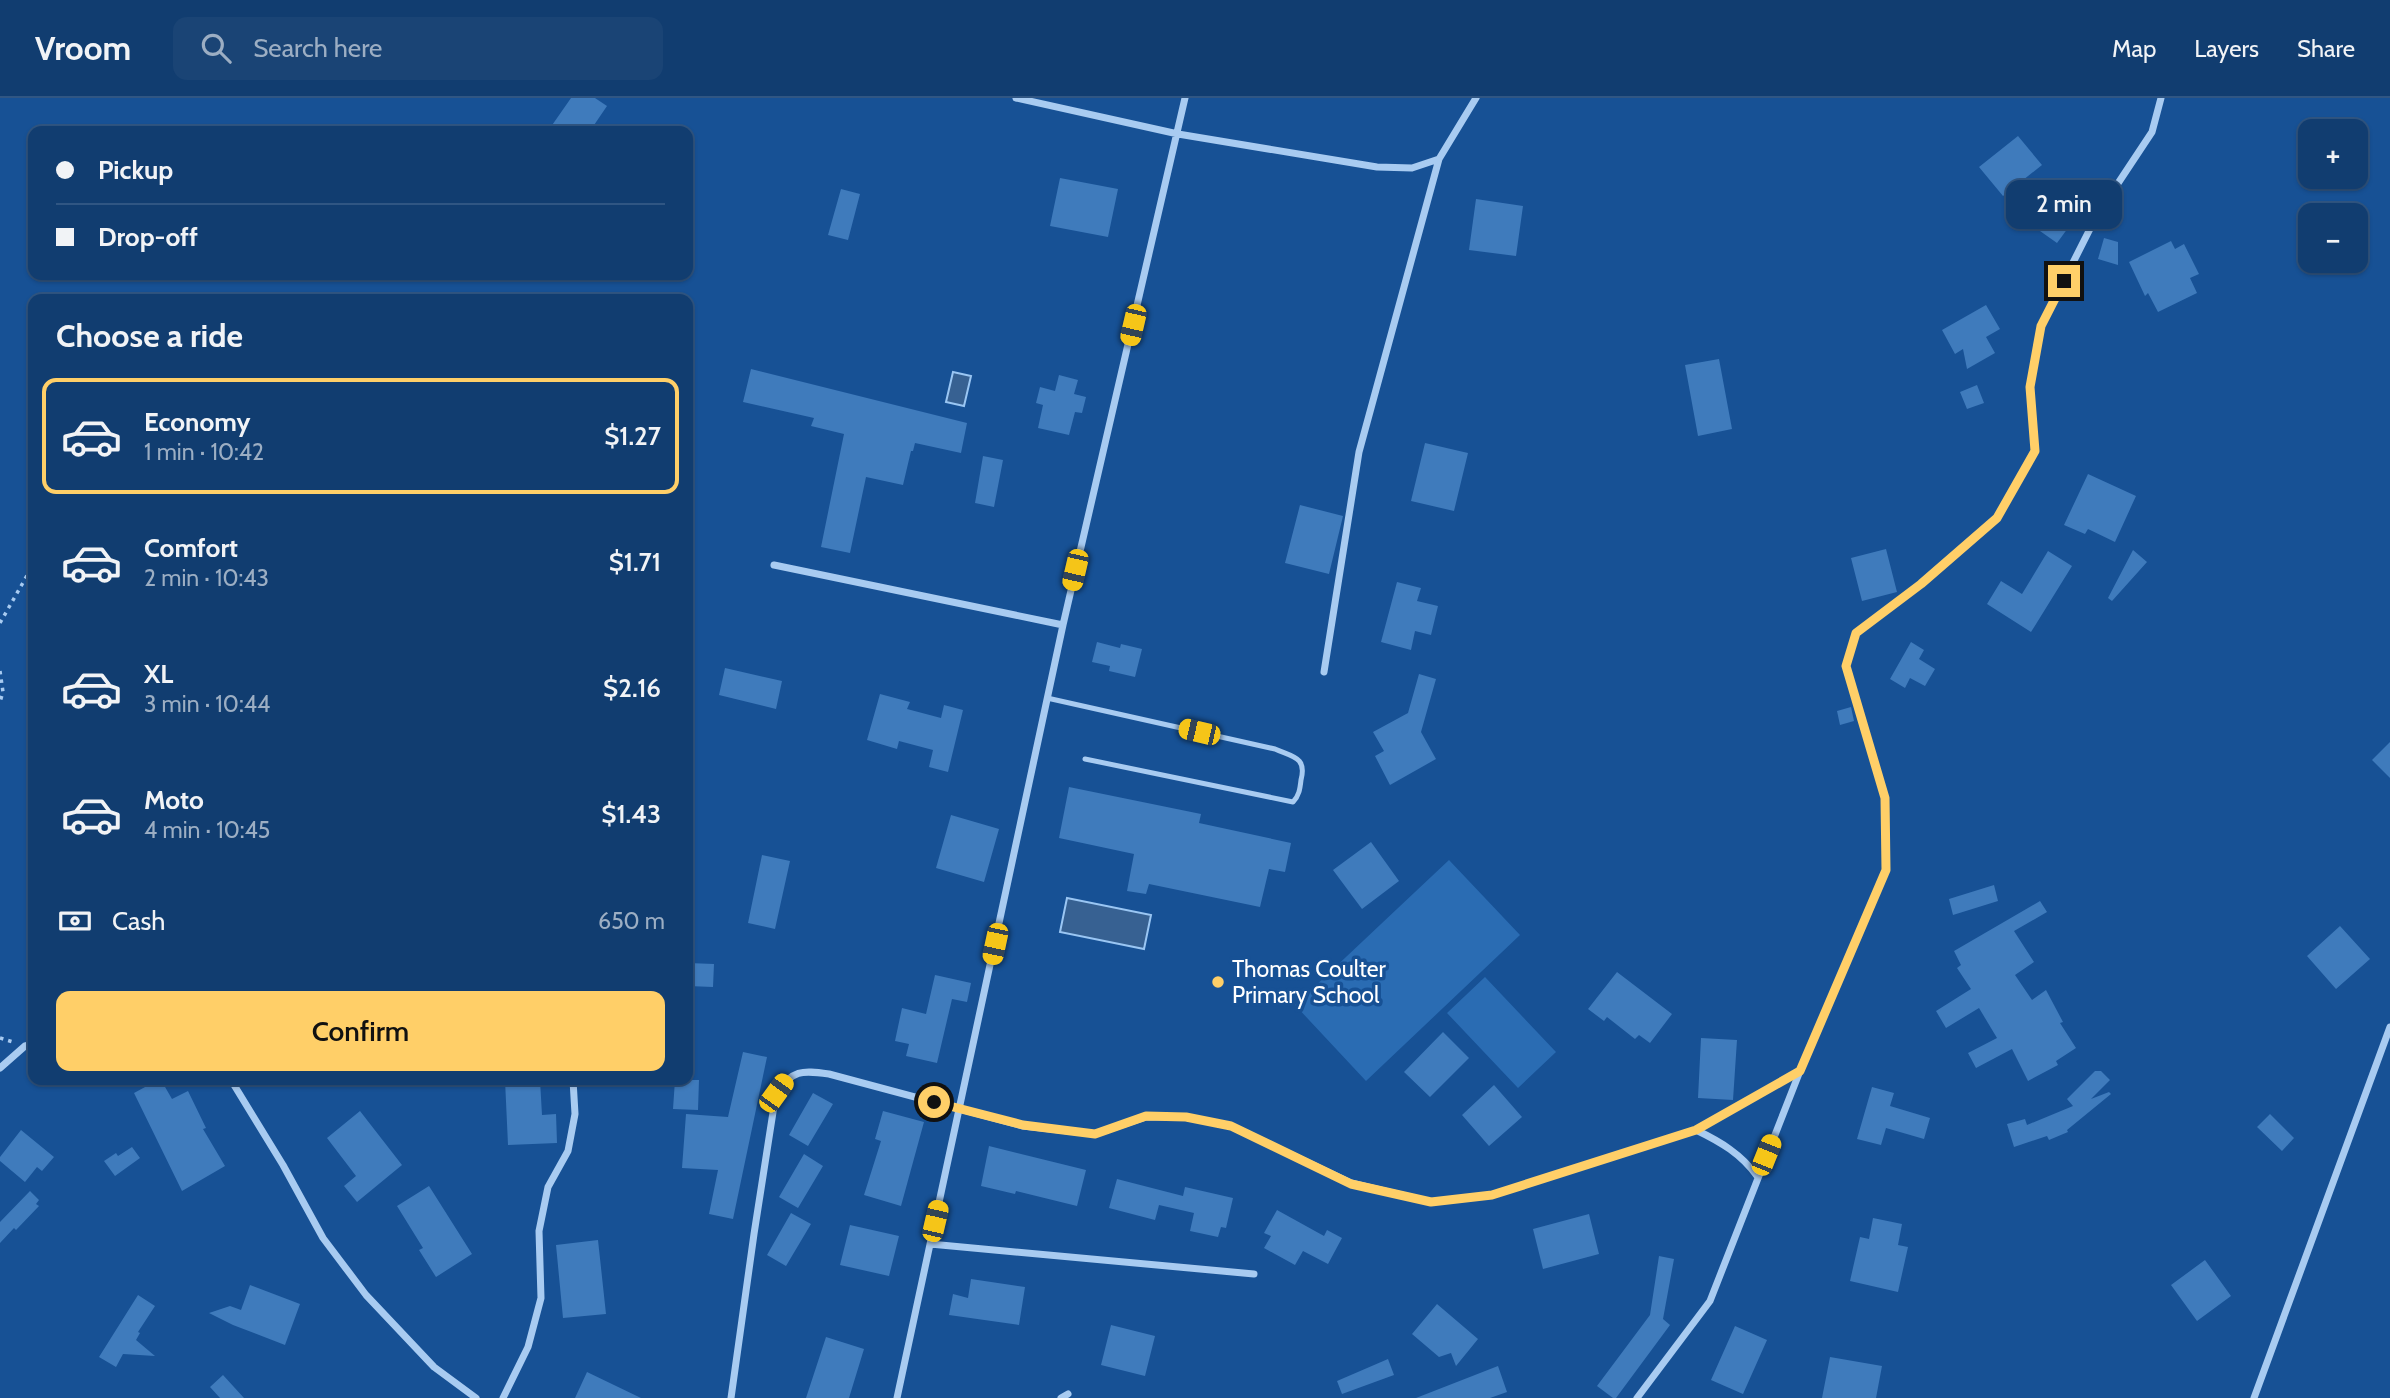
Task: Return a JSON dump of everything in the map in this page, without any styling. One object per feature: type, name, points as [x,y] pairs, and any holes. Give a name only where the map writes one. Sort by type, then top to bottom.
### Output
[{"type":"street","points":[[1016,98],[1178,134],[1377,167],[1412,168],[1439,159]]},
{"type":"street","points":[[897,1398],[1063,625],[1185,98]]},
{"type":"street","points":[[1324,672],[1359,452],[1439,159],[1476,98]]},
{"type":"street","points":[[1637,1398],[1710,1301],[1757,1176],[1886,870],[1885,798],[1846,666],[1856,633],[1921,584],[1997,518],[2023,473],[2035,451],[2030,387],[2041,326],[2097,215],[2152,132],[2161,98]]},
{"type":"street","points":[[774,565],[1063,625]]},
{"type":"street","points":[[2254,1398],[2390,1027]]},
{"type":"street","points":[[0,1068],[28,1045]]},
{"type":"street","points":[[732,1398],[776,1093],[789,1076],[807,1071],[829,1074],[1023,1125],[1095,1134],[1146,1116],[1186,1117],[1231,1126],[1351,1184],[1431,1202],[1492,1195],[1696,1130],[1800,1071]]},
{"type":"street","points":[[234,1085],[284,1165],[323,1238],[366,1295],[434,1367],[475,1398]]},
{"type":"street","points":[[503,1398],[528,1347],[541,1298],[539,1231],[548,1187],[568,1151],[575,1114],[573,1085]]},
{"type":"street","points":[[1696,1130],[1722,1143],[1748,1164],[1757,1176]]},
{"type":"street","points":[[930,1244],[1254,1274]]},
{"type":"lane","points":[[1047,698],[1275,750],[1294,757],[1301,762],[1304,769],[1298,797],[1293,802],[1085,759]]},
{"type":"path","points":[[0,623],[28,574]]},
{"type":"path","points":[[0,671],[0,702]]},
{"type":"shaded area","points":[[953,372],[971,376],[964,406],[946,402]]},
{"type":"shaded area","points":[[1449,860],[1520,935],[1366,1081],[1295,1005]]},
{"type":"shaded area","points":[[1067,898],[1151,915],[1144,949],[1060,932]]},
{"type":"shaded area","points":[[1485,977],[1556,1052],[1518,1088],[1447,1013]]},
{"type":"building","points":[[571,98],[595,98],[607,106],[593,126],[551,126]]},
{"type":"building","points":[[2018,136],[2042,165],[2003,196],[1979,167]]},
{"type":"building","points":[[1060,178],[1118,189],[1108,237],[1050,226]]},
{"type":"building","points":[[841,189],[860,194],[848,240],[828,235]]},
{"type":"building","points":[[1476,199],[1523,206],[1516,256],[1469,250]]},
{"type":"building","points":[[2052,215],[2068,228],[2057,243],[2040,231]]},
{"type":"building","points":[[2104,238],[2118,242],[2118,265],[2098,259]]},
{"type":"building","points":[[2171,241],[2175,249],[2184,244],[2199,274],[2190,278],[2197,293],[2158,312],[2148,293],[2145,296],[2129,262]]},
{"type":"building","points":[[1986,305],[2000,329],[1986,337],[1995,353],[1967,369],[1963,349],[1955,354],[1942,330]]},
{"type":"building","points":[[1719,359],[1732,429],[1698,436],[1685,365]]},
{"type":"building","points":[[751,369],[967,423],[961,453],[915,443],[903,485],[866,477],[850,553],[821,547],[844,434],[811,426],[814,418],[743,402]]},
{"type":"building","points":[[1059,375],[1078,380],[1074,394],[1086,397],[1082,413],[1075,412],[1069,435],[1038,428],[1043,405],[1036,403],[1040,387],[1055,391]]},
{"type":"building","points":[[1977,385],[1984,403],[1967,409],[1960,392]]},
{"type":"building","points":[[1425,443],[1468,453],[1454,511],[1411,501]]},
{"type":"building","points":[[983,456],[1003,460],[994,507],[975,503]]},
{"type":"building","points":[[2088,474],[2136,496],[2115,542],[2088,529],[2085,534],[2064,525]]},
{"type":"building","points":[[1300,505],[1343,516],[1329,574],[1285,563]]},
{"type":"building","points":[[1886,549],[1897,592],[1862,601],[1851,558]]},
{"type":"building","points":[[2133,550],[2147,562],[2112,601],[2108,598]]},
{"type":"building","points":[[2048,551],[2072,566],[2031,632],[1987,604],[2001,581],[2022,594]]},
{"type":"building","points":[[1397,582],[1421,588],[1417,601],[1438,606],[1431,635],[1415,631],[1411,650],[1381,642]]},
{"type":"building","points":[[1097,642],[1120,648],[1121,644],[1142,649],[1135,677],[1109,671],[1110,666],[1092,662]]},
{"type":"building","points":[[1911,642],[1924,650],[1919,659],[1935,669],[1925,686],[1910,678],[1905,688],[1890,679]]},
{"type":"building","points":[[725,668],[782,681],[776,709],[719,695]]},
{"type":"building","points":[[1419,674],[1436,679],[1421,732],[1436,759],[1390,785],[1375,756],[1384,751],[1373,732],[1408,713]]},
{"type":"building","points":[[880,694],[910,702],[907,709],[941,718],[944,705],[963,710],[948,772],[929,767],[933,750],[899,741],[897,749],[867,740]]},
{"type":"building","points":[[1851,707],[1854,721],[1840,725],[1837,711]]},
{"type":"building","points":[[2390,742],[2390,778],[2372,760]]},
{"type":"building","points":[[1069,787],[1201,814],[1199,823],[1291,843],[1285,872],[1269,869],[1260,907],[1149,884],[1146,894],[1127,891],[1134,854],[1059,838]]},
{"type":"building","points":[[951,815],[999,829],[984,882],[936,868]]},
{"type":"building","points":[[1371,842],[1399,881],[1362,909],[1333,870]]},
{"type":"building","points":[[762,855],[790,861],[775,929],[748,923]]},
{"type":"building","points":[[1994,885],[1998,901],[1953,915],[1949,899]]},
{"type":"building","points":[[2040,901],[2047,912],[2014,931],[2034,962],[2015,975],[2032,1000],[2046,990],[2063,1022],[2060,1023],[2076,1048],[2056,1061],[2058,1065],[2028,1081],[2012,1049],[1976,1068],[1968,1053],[1997,1038],[1979,1008],[1946,1028],[1936,1011],[1971,989],[1957,968],[1961,965],[1954,951]]},
{"type":"building","points":[[2340,926],[2370,959],[2336,989],[2307,956]]},
{"type":"building","points":[[693,963],[714,964],[713,987],[693,986]]},
{"type":"building","points":[[1617,972],[1672,1014],[1650,1043],[1639,1035],[1635,1039],[1607,1017],[1604,1021],[1588,1009]]},
{"type":"building","points":[[935,975],[971,983],[967,1002],[952,999],[937,1063],[906,1056],[909,1044],[895,1041],[902,1008],[926,1014]]},
{"type":"building","points":[[1443,1032],[1469,1058],[1430,1097],[1404,1072]]},
{"type":"building","points":[[1701,1038],[1737,1040],[1733,1100],[1698,1098]]},
{"type":"building","points":[[743,1052],[767,1057],[733,1219],[709,1214],[718,1170],[682,1168],[686,1114],[728,1117]]},
{"type":"building","points":[[2095,1071],[2101,1071],[2110,1080],[2091,1099],[2109,1092],[2111,1094],[2067,1130],[2068,1132],[2049,1140],[2047,1136],[2014,1147],[2007,1124],[2025,1119],[2027,1125],[2073,1106],[2067,1099]]},
{"type":"building","points":[[693,1080],[699,1080],[698,1110],[673,1109],[675,1085],[693,1085]]},
{"type":"building","points":[[149,1085],[164,1085],[172,1099],[188,1091],[206,1128],[203,1129],[225,1166],[182,1191],[134,1093]]},
{"type":"building","points":[[505,1085],[540,1085],[542,1115],[556,1114],[557,1143],[508,1145]]},
{"type":"building","points":[[1494,1085],[1522,1117],[1489,1146],[1462,1115]]},
{"type":"building","points":[[1872,1087],[1894,1093],[1890,1106],[1930,1118],[1924,1139],[1886,1128],[1881,1145],[1857,1139]]},
{"type":"building","points":[[813,1093],[833,1104],[808,1146],[789,1135]]},
{"type":"building","points":[[360,1111],[402,1165],[357,1202],[344,1186],[356,1176],[327,1138]]},
{"type":"building","points":[[883,1111],[924,1122],[901,1206],[864,1195],[881,1141],[875,1139]]},
{"type":"building","points":[[2270,1114],[2294,1138],[2282,1151],[2257,1127]]},
{"type":"building","points":[[21,1130],[54,1157],[42,1171],[37,1167],[25,1182],[0,1161],[0,1157]]},
{"type":"building","points":[[989,1146],[1086,1170],[1077,1206],[1016,1191],[1015,1194],[981,1186]]},
{"type":"building","points":[[132,1147],[140,1158],[115,1176],[104,1161]]},
{"type":"building","points":[[804,1154],[823,1166],[798,1208],[779,1197]]},
{"type":"building","points":[[1117,1179],[1183,1196],[1185,1187],[1233,1198],[1226,1228],[1221,1227],[1218,1237],[1190,1231],[1194,1213],[1159,1205],[1155,1220],[1109,1208]]},
{"type":"building","points":[[429,1186],[472,1254],[436,1277],[419,1250],[423,1248],[397,1206]]},
{"type":"building","points":[[30,1191],[39,1200],[36,1204],[39,1206],[0,1243],[0,1222]]},
{"type":"building","points":[[1277,1210],[1324,1236],[1327,1230],[1342,1238],[1328,1264],[1303,1251],[1295,1265],[1264,1248],[1271,1236],[1264,1233]]},
{"type":"building","points":[[791,1213],[811,1224],[786,1266],[767,1255]]},
{"type":"building","points":[[1589,1214],[1599,1254],[1543,1269],[1533,1229]]},
{"type":"building","points":[[1873,1218],[1902,1224],[1898,1245],[1908,1247],[1898,1292],[1850,1281],[1860,1237],[1869,1239]]},
{"type":"building","points":[[850,1225],[899,1236],[889,1276],[840,1265]]},
{"type":"building","points":[[598,1240],[606,1314],[563,1318],[556,1245]]},
{"type":"building","points":[[1659,1256],[1674,1259],[1663,1319],[1670,1325],[1616,1398],[1613,1398],[1597,1386],[1650,1315]]},
{"type":"building","points":[[2205,1260],[2231,1296],[2197,1321],[2171,1285]]},
{"type":"building","points":[[971,1279],[1025,1287],[1019,1325],[949,1315],[953,1294],[968,1298]]},
{"type":"building","points":[[250,1285],[300,1304],[285,1345],[209,1313],[230,1306],[241,1310]]},
{"type":"building","points":[[138,1295],[155,1306],[138,1332],[140,1333],[136,1340],[155,1356],[123,1354],[116,1367],[99,1357]]},
{"type":"building","points":[[1437,1304],[1478,1339],[1456,1366],[1451,1353],[1439,1357],[1412,1334]]},
{"type":"building","points":[[1111,1325],[1155,1336],[1145,1376],[1101,1365]]},
{"type":"building","points":[[1735,1326],[1767,1340],[1743,1394],[1711,1380]]},
{"type":"building","points":[[826,1337],[864,1349],[849,1398],[806,1398]]},
{"type":"building","points":[[1830,1357],[1882,1366],[1876,1398],[1822,1398]]},
{"type":"building","points":[[1388,1359],[1394,1375],[1342,1394],[1337,1381]]},
{"type":"building","points":[[1498,1366],[1507,1392],[1490,1398],[1416,1398]]},
{"type":"building","points":[[587,1372],[641,1398],[575,1398]]},
{"type":"building","points":[[223,1375],[244,1398],[220,1398],[210,1387]]},
{"type":"place","name":"Thomas Coulter Primary School","points":[[1218,982]]},
{"type":"route","points":[[934,1102],[1023,1125],[1095,1134],[1146,1116],[1186,1117],[1231,1126],[1351,1184],[1431,1202],[1492,1195],[1696,1130],[1800,1071],[1886,870],[1885,798],[1846,666],[1856,633],[1921,584],[1997,518],[2035,451],[2030,387],[2041,326],[2064,281]]}]
